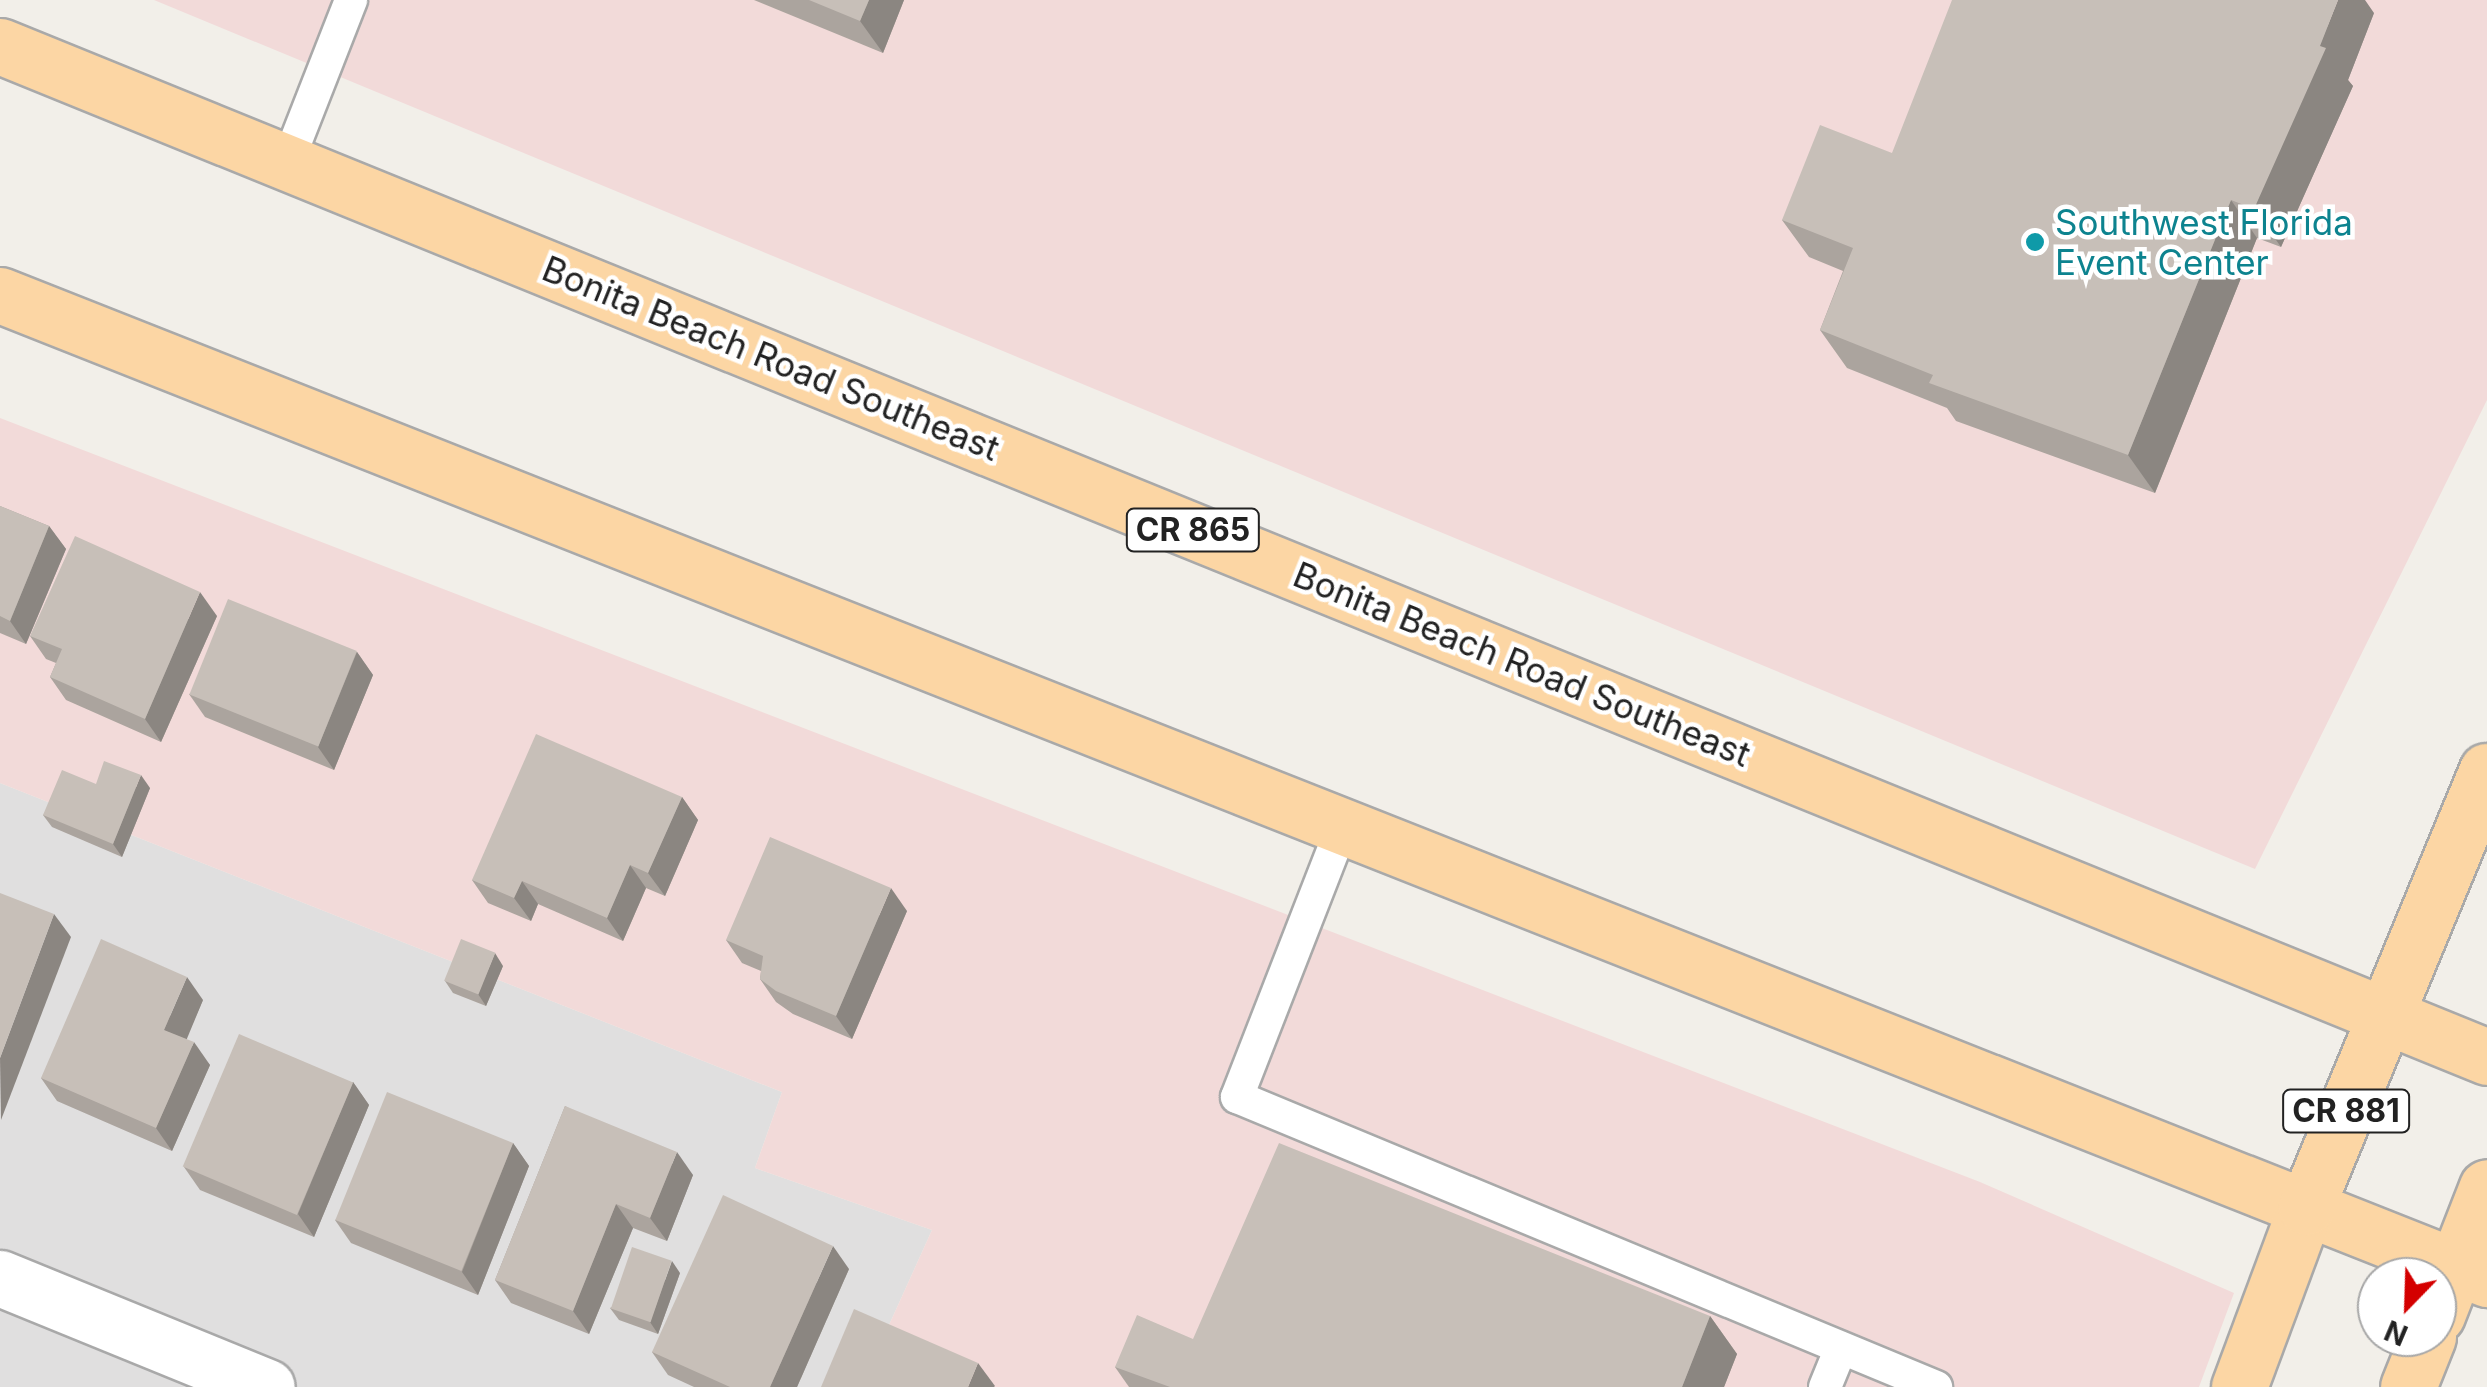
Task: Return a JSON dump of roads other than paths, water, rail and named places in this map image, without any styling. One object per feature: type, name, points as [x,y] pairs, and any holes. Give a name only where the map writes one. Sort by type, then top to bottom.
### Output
[{"type":"main road","name":"Bonita Beach Road Southeast","points":[[0,46],[2487,1057]]},
{"type":"main road","points":[[0,295],[2306,1206],[2460,1287],[2487,1187]]},
{"type":"main road","name":"CR 881","points":[[2306,1206],[2487,771]]},
{"type":"main road","points":[[2239,1387],[2306,1206]]},
{"type":"main road","points":[[2408,1387],[2420,1357]]},
{"type":"street","points":[[0,1278],[267,1387]]},
{"type":"lane","points":[[288,161],[351,0]]},
{"type":"lane","points":[[1343,826],[1237,1096],[1936,1387]]},
{"type":"lane","points":[[1825,1387],[1841,1348]]},
{"type":"place","name":"Southwest Florida Event Center","points":[[2035,242]]}]
